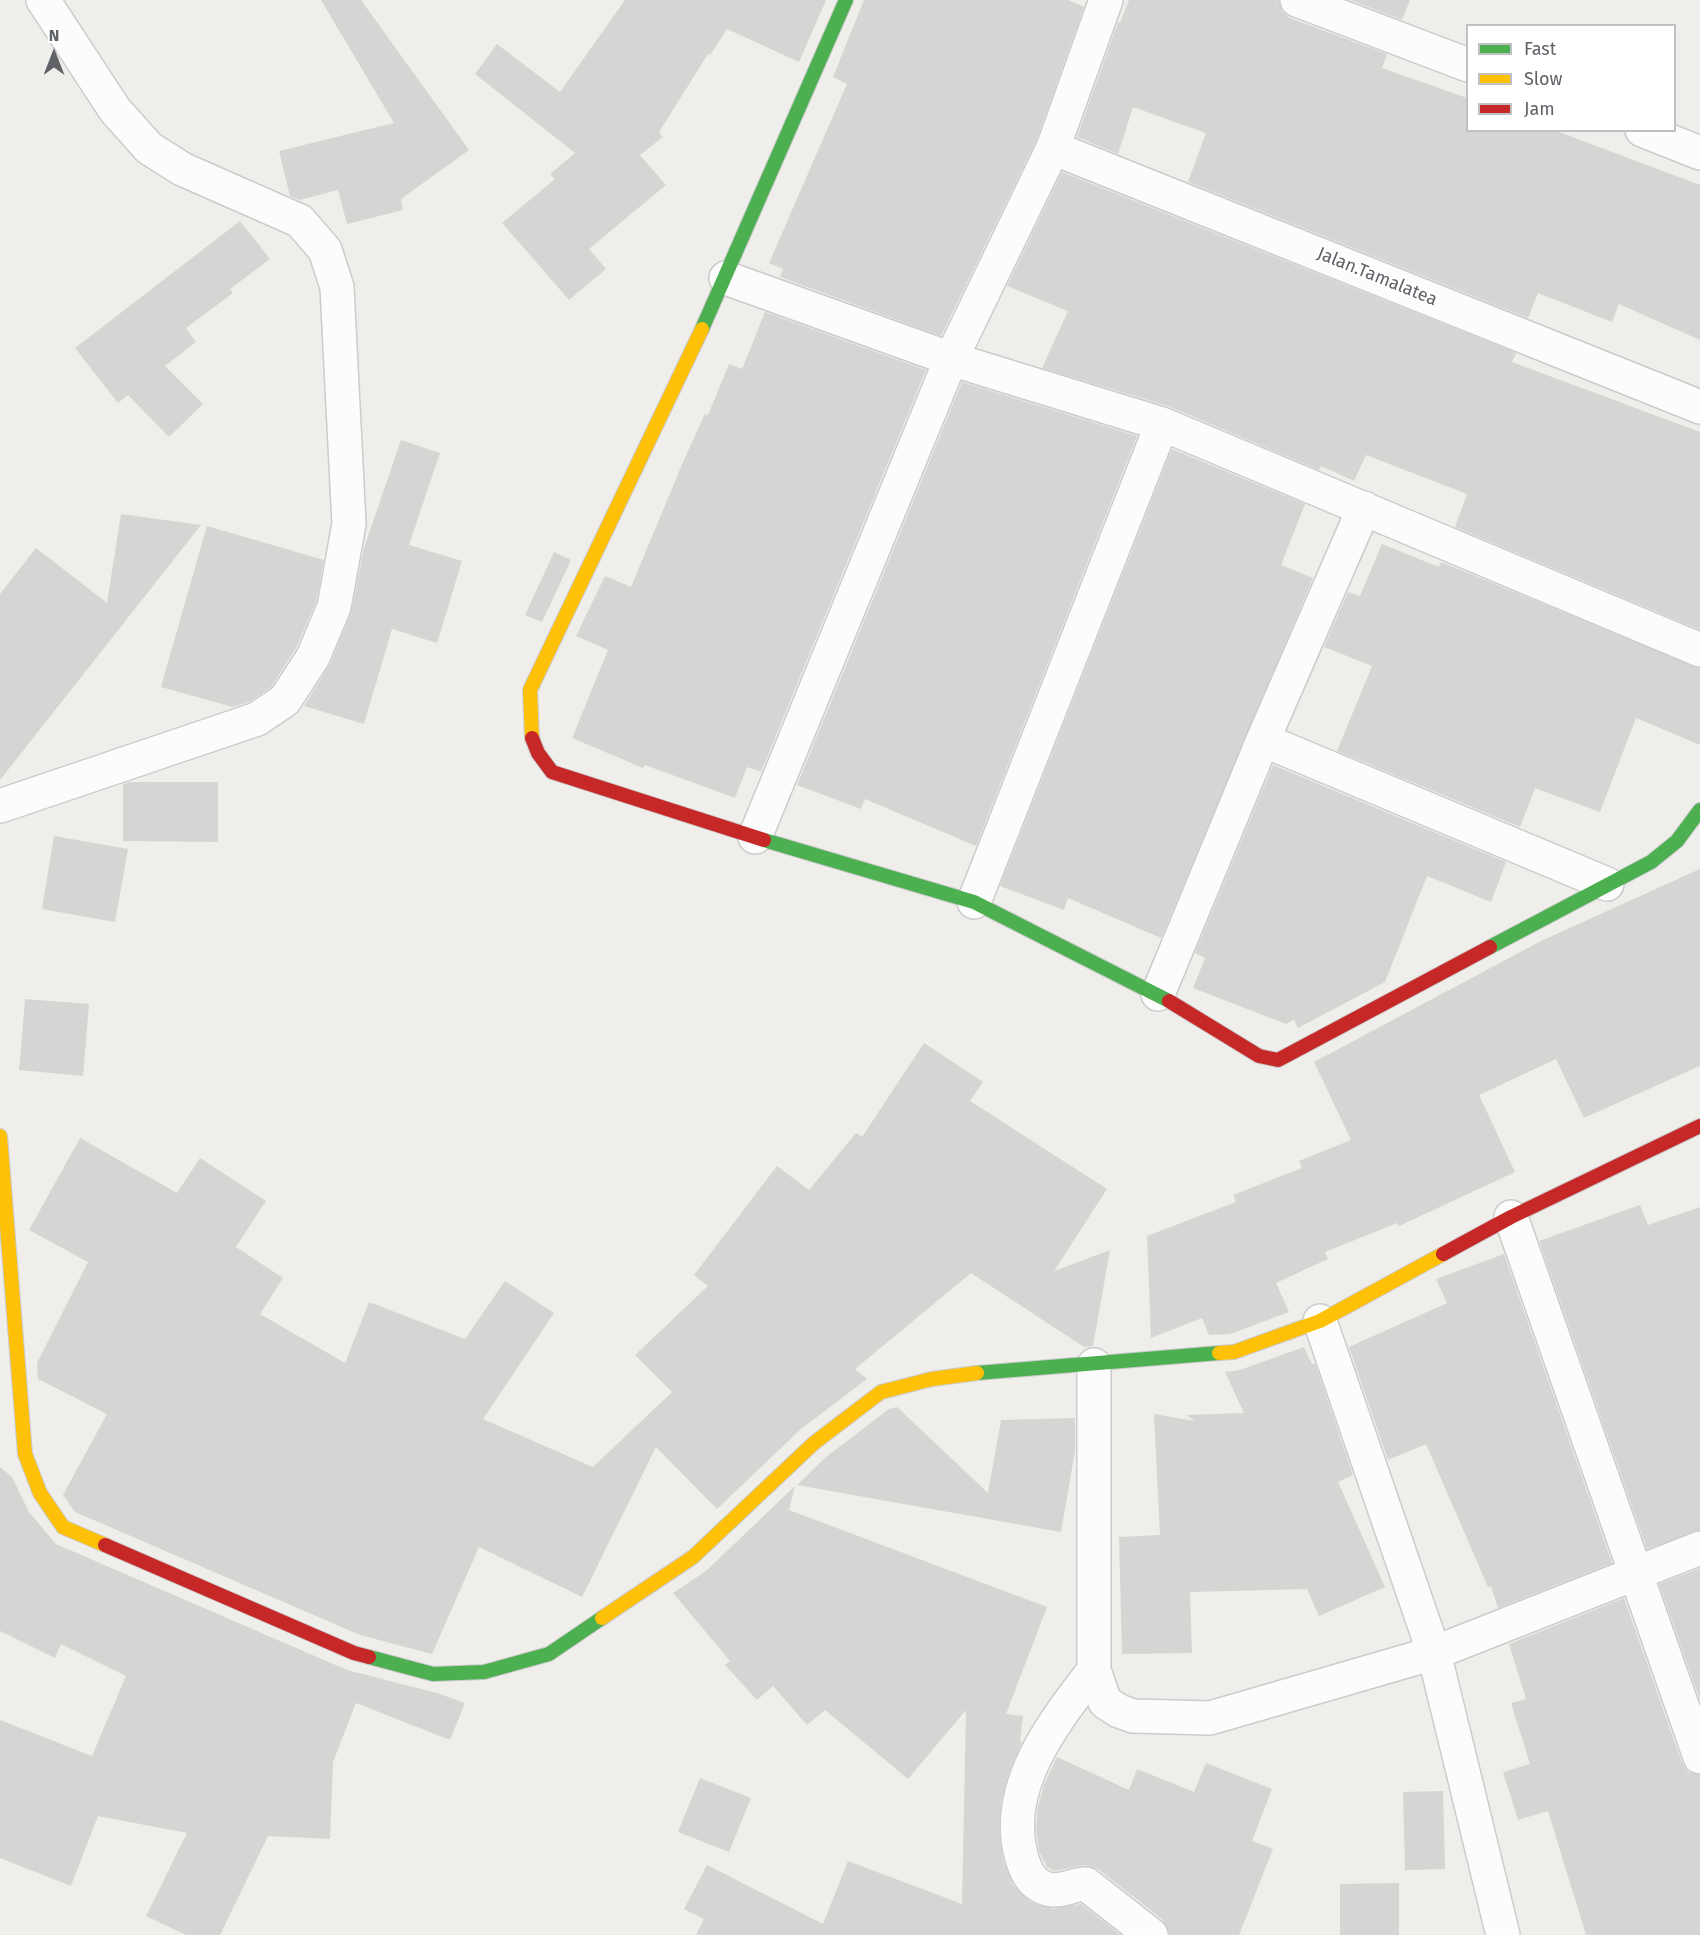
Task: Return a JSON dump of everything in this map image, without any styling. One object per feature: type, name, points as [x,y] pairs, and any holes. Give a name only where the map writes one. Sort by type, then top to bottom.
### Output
[{"type":"street","points":[[0,806],[256,719],[285,700],[312,657],[334,607],[349,524],[337,287],[326,250],[300,221],[182,169],[149,148],[115,110],[43,0]]},
{"type":"street","points":[[846,0],[726,278],[530,690],[528,715],[530,736],[537,756],[552,772],[755,837],[974,902],[1158,994],[1259,1056],[1278,1060],[1651,862],[1677,841],[1700,810]]},
{"type":"street","points":[[755,837],[951,359],[1053,148],[1106,0]]},
{"type":"street","points":[[1297,0],[1466,64]]},
{"type":"street","points":[[1647,132],[1700,153]]},
{"type":"street","name":"Jalan.Tamalatea","points":[[1053,148],[1700,407]]},
{"type":"street","points":[[726,278],[951,359],[1162,424],[1700,650]]},
{"type":"street","points":[[974,902],[1162,424]]},
{"type":"street","points":[[1158,994],[1263,740],[1364,508]]},
{"type":"street","points":[[1263,740],[1607,884]]},
{"type":"street","points":[[0,1136],[25,1454],[30,1478],[43,1503],[63,1527],[354,1653],[433,1674],[484,1672],[549,1654],[693,1557],[814,1443],[881,1392],[932,1379],[992,1371],[1094,1365],[1234,1352],[1320,1321],[1510,1217],[1700,1126]]},
{"type":"street","points":[[1510,1217],[1700,1757]]},
{"type":"street","points":[[1320,1321],[1434,1653],[1503,1935]]},
{"type":"street","points":[[1094,1365],[1094,1670],[1105,1702],[1119,1712],[1133,1716],[1210,1718],[1434,1653],[1700,1548]]},
{"type":"street","points":[[1094,1670],[1052,1724],[1022,1787],[1019,1847],[1025,1869],[1037,1885],[1050,1890],[1066,1890],[1075,1884],[1086,1884],[1151,1935]]},
{"type":"building","points":[[321,0],[361,0],[469,150],[401,199],[403,210],[347,224],[338,190],[299,200],[290,196],[279,151],[394,123]]},
{"type":"building","points":[[625,0],[826,0],[799,62],[727,29],[710,55],[708,54],[659,132],[663,137],[640,155],[666,185],[589,249],[606,269],[569,300],[502,223],[555,179],[550,174],[575,153],[475,74],[497,44],[560,92]]},
{"type":"building","points":[[864,0],[1068,0],[1084,7],[1036,141],[941,336],[780,277],[783,269],[769,263],[847,84],[833,77]]},
{"type":"building","points":[[1129,0],[1279,0],[1282,11],[1290,18],[1387,54],[1382,68],[1466,98],[1466,132],[1559,132],[1700,185],[1700,340],[1619,304],[1612,322],[1538,293],[1528,318],[1188,182],[1206,133],[1133,107],[1118,154],[1077,137],[1118,22],[1120,23]]},
{"type":"building","points":[[1350,0],[1410,0],[1402,20]]},
{"type":"building","points":[[1062,172],[1516,353],[1512,362],[1700,432],[1700,630],[1455,527],[1467,494],[1366,455],[1354,481],[1321,466],[1319,470],[1168,406],[1042,368],[1068,311],[1007,286]]},
{"type":"building","points":[[240,221],[270,259],[230,289],[233,293],[186,328],[196,342],[165,366],[203,404],[169,437],[128,395],[118,403],[75,348]]},
{"type":"building","points":[[765,312],[926,370],[761,772],[747,767],[735,798],[645,765],[643,768],[572,738],[608,650],[576,636],[605,576],[631,587],[683,462],[705,414],[708,415],[729,364],[742,369]]},
{"type":"building","points":[[962,382],[1137,436],[976,846],[865,799],[861,809],[797,785]]},
{"type":"building","points":[[401,440],[440,453],[409,545],[462,561],[437,643],[392,629],[364,724],[304,706],[330,664],[351,614],[364,548]]},
{"type":"building","points":[[1172,449],[1305,504],[1281,565],[1313,578],[1161,938],[1068,898],[1064,910],[1000,886]]},
{"type":"building","points":[[121,514],[201,525],[0,780],[0,594],[36,548],[107,603]]},
{"type":"building","points":[[207,526],[324,560],[316,602],[296,648],[271,687],[249,702],[233,707],[161,687]]},
{"type":"building","points":[[1382,544],[1439,567],[1441,562],[1700,668],[1700,745],[1636,718],[1600,812],[1535,788],[1520,827],[1337,751],[1372,666],[1324,647],[1348,592],[1360,596]]},
{"type":"building","points":[[554,552],[571,560],[542,622],[525,615]]},
{"type":"building","points":[[1273,765],[1506,862],[1491,902],[1427,876],[1385,982],[1298,1028],[1294,1020],[1286,1024],[1193,988],[1205,958],[1195,953]]},
{"type":"building","points":[[131,782],[218,782],[218,842],[123,841],[123,784]]},
{"type":"building","points":[[54,836],[128,849],[115,922],[42,909]]},
{"type":"building","points":[[1700,869],[1700,1066],[1584,1118],[1556,1059],[1479,1095],[1515,1172],[1399,1226],[1397,1223],[1325,1252],[1328,1259],[1276,1283],[1289,1312],[1230,1334],[1209,1335],[1202,1318],[1151,1338],[1147,1236],[1236,1202],[1233,1195],[1302,1168],[1299,1161],[1351,1140],[1314,1062],[1541,941]]},
{"type":"building","points":[[25,999],[89,1004],[83,1076],[19,1070]]},
{"type":"building","points":[[924,1043],[983,1082],[970,1101],[1107,1189],[1054,1271],[1110,1250],[1093,1346],[1084,1347],[971,1273],[855,1369],[867,1379],[801,1429],[717,1509],[656,1447],[582,1597],[479,1547],[432,1654],[360,1635],[75,1512],[63,1495],[107,1414],[38,1379],[37,1363],[88,1262],[29,1230],[80,1138],[177,1193],[200,1158],[266,1201],[236,1247],[283,1278],[260,1314],[345,1363],[369,1302],[465,1339],[505,1281],[554,1313],[483,1419],[593,1467],[672,1392],[635,1355],[708,1286],[694,1275],[777,1166],[809,1190],[856,1133],[862,1137]]},
{"type":"building","points":[[1640,1205],[1648,1225],[1700,1207],[1700,1530],[1647,1549],[1539,1241]]},
{"type":"building","points":[[1504,1254],[1612,1563],[1498,1608],[1491,1586],[1488,1587],[1426,1444],[1388,1460],[1349,1347],[1447,1303],[1436,1279]]},
{"type":"building","points":[[1304,1347],[1312,1364],[1315,1363],[1353,1475],[1338,1482],[1385,1587],[1319,1616],[1307,1589],[1190,1592],[1192,1653],[1122,1654],[1119,1537],[1160,1535],[1154,1414],[1195,1421],[1186,1415],[1244,1413],[1225,1372],[1240,1370]]},
{"type":"building","points":[[897,1407],[988,1493],[1001,1420],[1075,1418],[1075,1451],[1061,1532],[797,1485],[826,1457],[889,1409]]},
{"type":"building","points":[[0,1467],[12,1477],[29,1512],[56,1544],[347,1670],[437,1693],[465,1703],[450,1740],[356,1703],[333,1762],[330,1839],[268,1836],[220,1935],[186,1935],[146,1916],[187,1833],[98,1816],[71,1886],[0,1858],[0,1720],[92,1756],[126,1676],[61,1644],[55,1658],[0,1631]]},
{"type":"building","points":[[795,1486],[789,1510],[1047,1607],[1006,1714],[1023,1716],[1020,1741],[1022,1742],[1009,1772],[1001,1802],[999,1831],[1003,1860],[1013,1885],[1031,1902],[1053,1909],[1081,1904],[1121,1935],[696,1935],[704,1919],[684,1909],[707,1865],[823,1924],[848,1861],[962,1904],[966,1710],[908,1779],[825,1710],[807,1725],[773,1686],[757,1700],[725,1665],[730,1661],[673,1593],[706,1571]]},
{"type":"building","points":[[1700,1568],[1700,1700],[1659,1584]]},
{"type":"building","points":[[1624,1598],[1682,1763],[1688,1772],[1700,1775],[1700,1935],[1586,1935],[1548,1811],[1518,1820],[1503,1772],[1530,1764],[1511,1703],[1526,1699],[1509,1644]]},
{"type":"building","points":[[1057,1757],[1129,1790],[1137,1769],[1194,1792],[1206,1763],[1272,1789],[1252,1841],[1273,1849],[1239,1935],[1169,1935],[1163,1920],[1098,1869],[1085,1865],[1054,1871],[1047,1867],[1039,1851],[1036,1828],[1038,1807],[1044,1785]]},
{"type":"building","points":[[700,1778],[751,1798],[729,1852],[678,1832]]},
{"type":"building","points":[[1443,1791],[1445,1869],[1405,1870],[1403,1792]]},
{"type":"building","points":[[1399,1883],[1399,1935],[1340,1935],[1340,1884]]},
{"type":"traffic: fast","points":[[702,329],[846,0]]},
{"type":"traffic: fast","points":[[1490,947],[1651,862],[1677,841],[1700,810]]},
{"type":"traffic: fast","points":[[764,840],[974,902],[1169,1001]]},
{"type":"traffic: fast","points":[[977,1373],[1219,1353]]},
{"type":"traffic: fast","points":[[369,1657],[433,1674],[484,1672],[549,1654],[602,1618]]},
{"type":"traffic: slow","points":[[532,738],[530,690],[702,329]]},
{"type":"traffic: slow","points":[[0,1136],[25,1454],[40,1493],[63,1527],[105,1545]]},
{"type":"traffic: slow","points":[[1219,1353],[1234,1352],[1320,1321],[1443,1254]]},
{"type":"traffic: slow","points":[[602,1618],[693,1557],[814,1443],[881,1392],[932,1379],[977,1373]]},
{"type":"traffic: jam","points":[[532,738],[538,753],[552,772],[764,840]]},
{"type":"traffic: jam","points":[[1169,1001],[1259,1056],[1278,1060],[1490,947]]},
{"type":"traffic: jam","points":[[1443,1254],[1511,1217],[1700,1126]]},
{"type":"traffic: jam","points":[[105,1545],[354,1653],[369,1657]]}]
